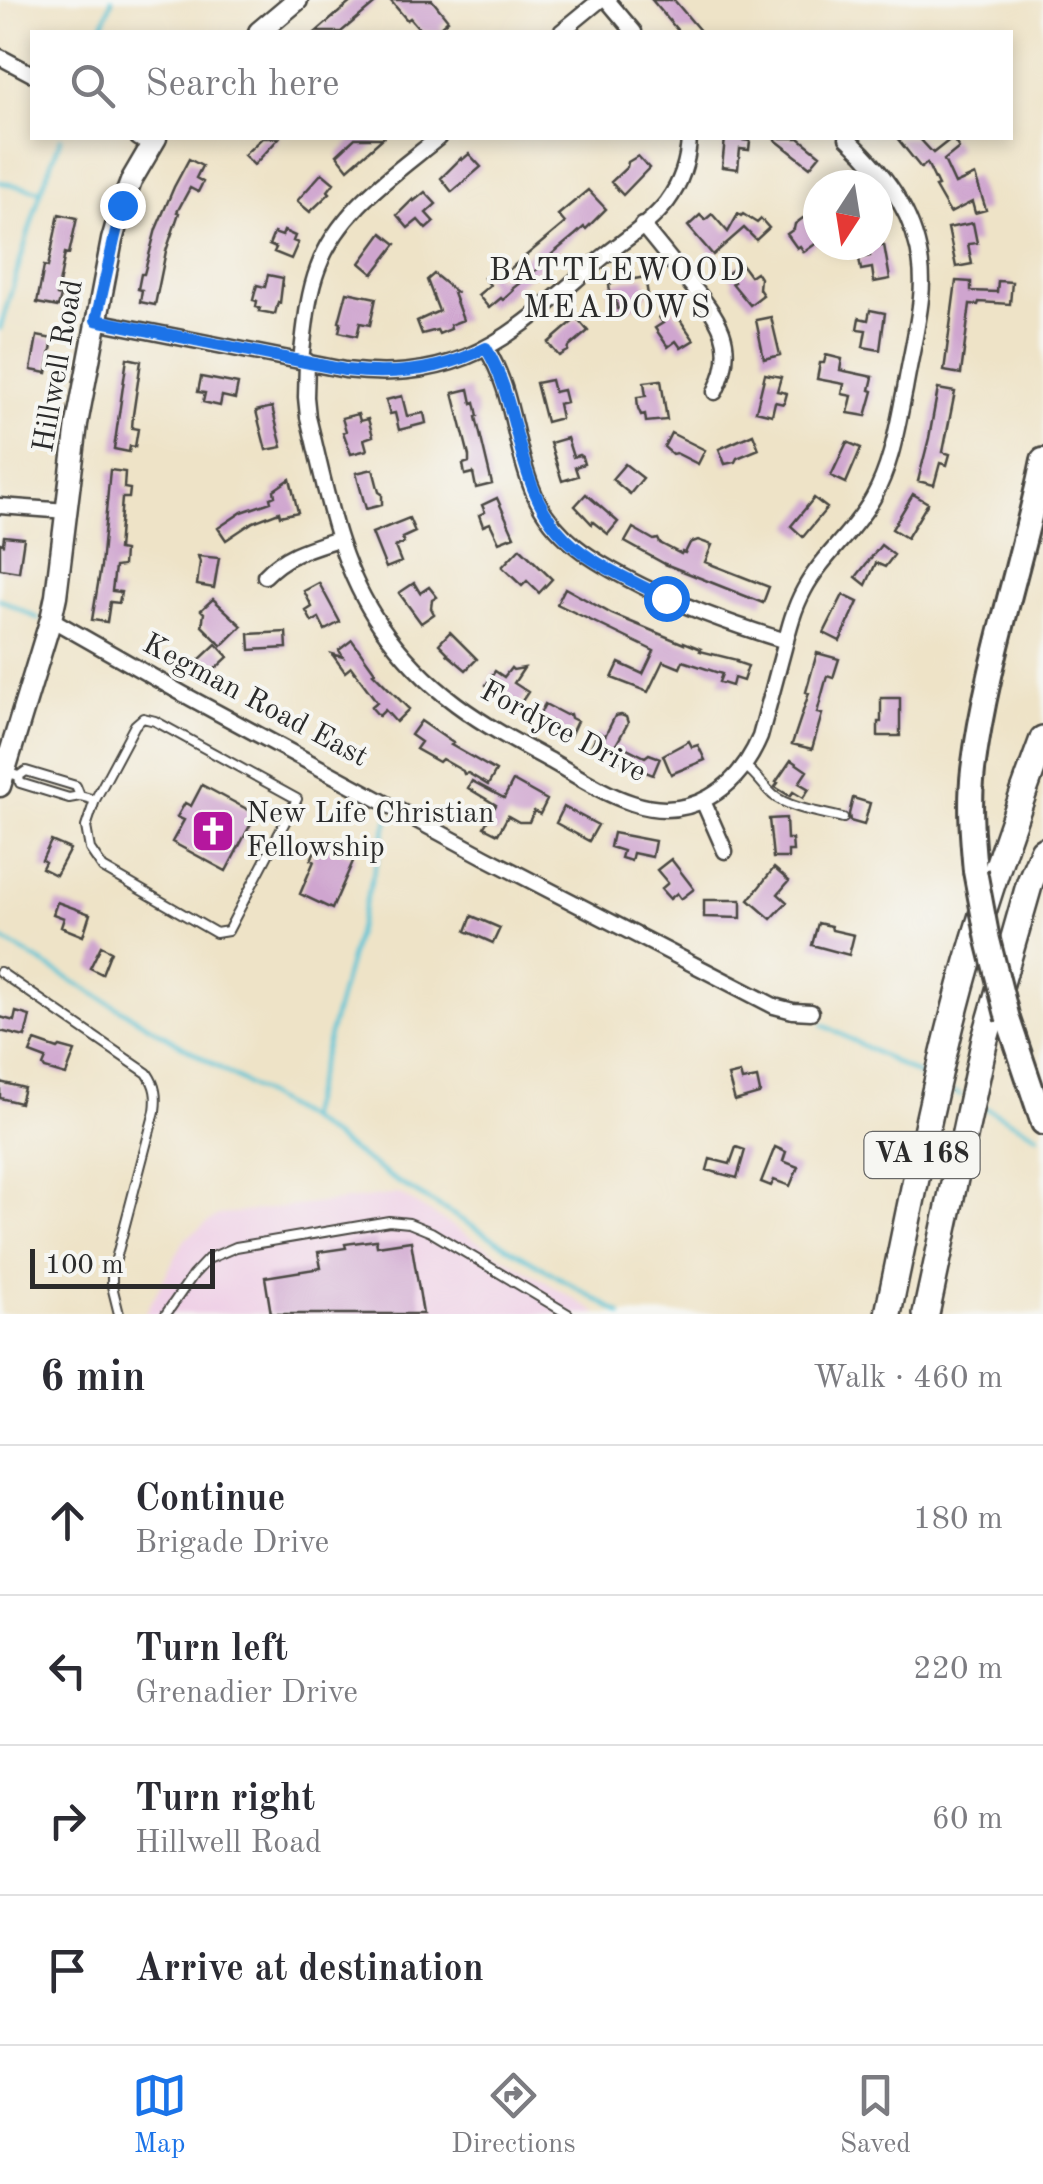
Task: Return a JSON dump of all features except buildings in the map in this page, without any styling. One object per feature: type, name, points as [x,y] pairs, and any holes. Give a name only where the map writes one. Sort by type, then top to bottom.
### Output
[{"type":"highway","name":"VA 168","points":[[888,1310],[962,981],[1005,841],[1043,739]]},
{"type":"highway","name":"VA 168","points":[[926,1314],[985,1039],[1030,882],[1043,851]]},
{"type":"main road","points":[[1043,460],[992,670],[976,754],[971,818],[975,871],[988,940],[1008,1018],[1043,1122]]},
{"type":"street","points":[[260,30],[297,0]]},
{"type":"street","points":[[565,30],[603,0],[632,30]]},
{"type":"street","points":[[0,57],[30,73]]},
{"type":"street","name":"Hillwell Road","points":[[8,778],[51,619],[77,424],[96,320],[122,205],[149,140]]},
{"type":"street","name":"Fordyce Drive","points":[[436,140],[360,203],[337,230],[316,271],[308,306],[306,397],[338,539],[378,622],[406,660],[455,705],[487,727],[631,803],[664,809],[703,801]]},
{"type":"street","points":[[96,320],[375,374],[448,364],[509,334],[667,202],[686,164],[689,140]]},
{"type":"street","points":[[725,851],[703,801],[725,788],[745,766],[760,737],[803,590],[857,522],[882,482],[892,452],[922,295],[920,260],[907,214],[885,176],[849,140]]},
{"type":"street","points":[[642,225],[719,321],[726,356],[714,392]]},
{"type":"street","points":[[486,348],[505,386],[531,488],[550,522],[570,544],[602,566],[680,604],[786,641]]},
{"type":"street","points":[[0,506],[67,511]]},
{"type":"street","points":[[265,576],[293,554],[338,539]]},
{"type":"street","name":"Kegman Road East","points":[[51,619],[620,928],[774,1006],[810,1012]]},
{"type":"lane","points":[[144,718],[297,799],[228,931],[216,933],[103,868],[90,849],[86,827],[95,800],[135,725],[144,718]]},
{"type":"lane","points":[[745,766],[759,776],[774,796],[842,818]]},
{"type":"lane","points":[[8,778],[68,798],[95,800]]},
{"type":"lane","points":[[0,972],[147,1073],[154,1084],[155,1111],[112,1274],[119,1314]]},
{"type":"lane","points":[[166,1314],[200,1267],[236,1247],[390,1221],[410,1223],[431,1232],[568,1314]]},
{"type":"shaded area","points":[[399,1194],[599,1314],[145,1314],[185,1239],[218,1215]]},
{"type":"waterway","points":[[101,30],[112,0]]},
{"type":"waterway","points":[[0,329],[60,140]]},
{"type":"waterway","points":[[0,182],[41,191]]},
{"type":"waterway","points":[[0,599],[39,619]]},
{"type":"waterway","points":[[306,1119],[389,816]]},
{"type":"waterway","points":[[0,938],[306,1119],[396,1181],[621,1314]]},
{"type":"waterway","points":[[823,1025],[921,1076]]},
{"type":"waterway","points":[[954,1092],[960,1095]]},
{"type":"waterway","points":[[984,1107],[1038,1135]]},
{"type":"place","name":"New Life Christian Fellowship","points":[[213,831]]},
{"type":"district","name":"BATTLEWOOD MEADOWS","points":[[618,290]]},
{"type":"route","points":[[122,205],[96,320],[375,374],[448,364],[486,348],[505,386],[531,488],[550,522],[590,559],[666,598]]}]
